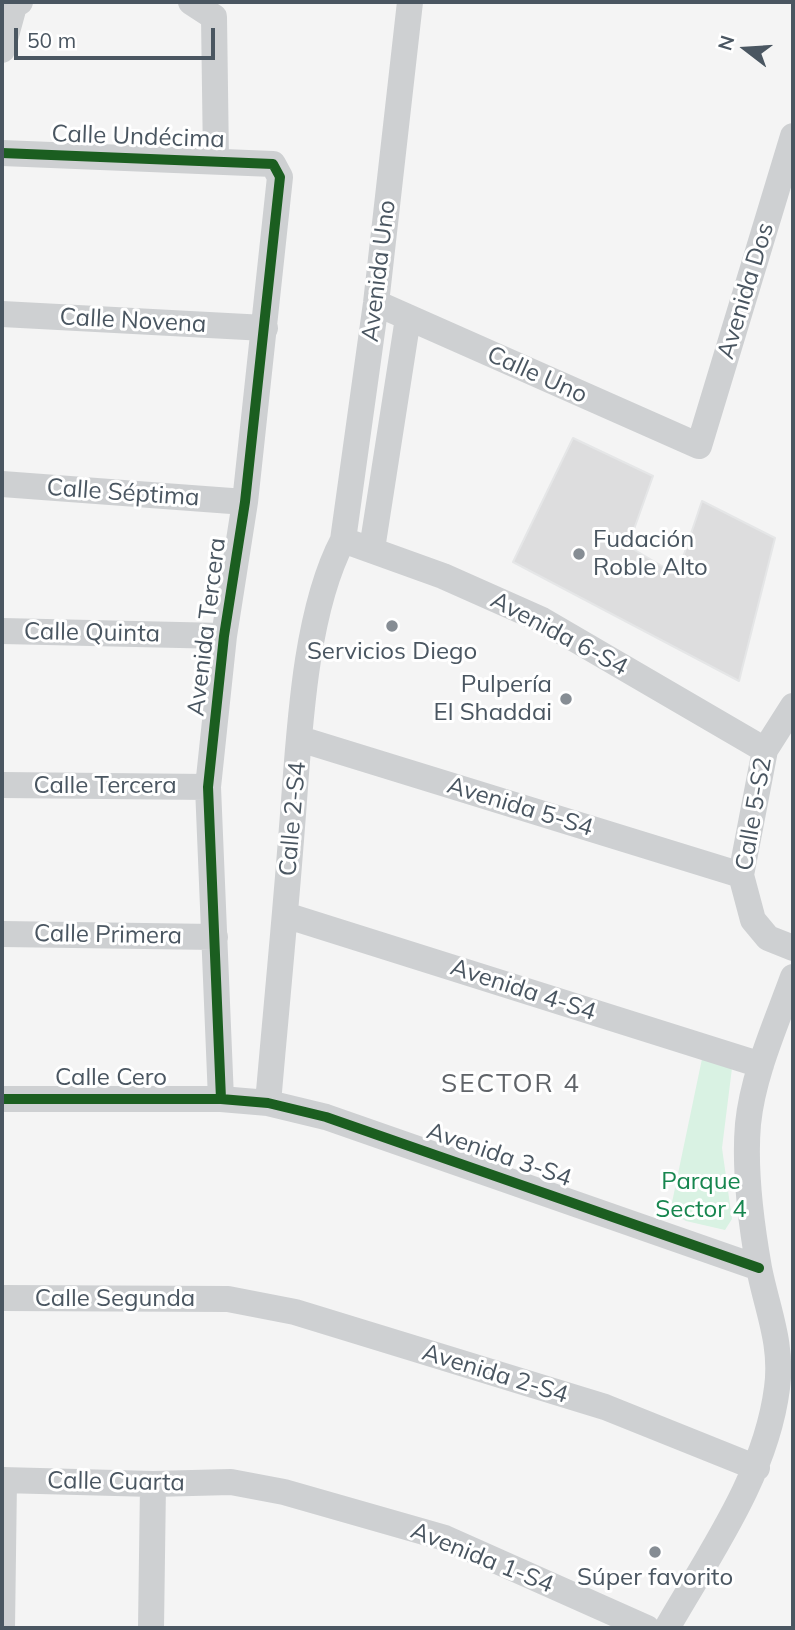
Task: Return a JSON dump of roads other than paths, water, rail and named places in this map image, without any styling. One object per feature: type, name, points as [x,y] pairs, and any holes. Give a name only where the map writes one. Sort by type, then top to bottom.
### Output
[{"type":"street","name":"Avenida Uno","points":[[343,540],[376,303],[410,2]]},
{"type":"street","points":[[2,50],[17,4]]},
{"type":"street","points":[[197,5],[214,17],[216,160]]},
{"type":"street","name":"Avenida Dos","points":[[699,446],[793,136]]},
{"type":"street","name":"Calle Undécima","points":[[2,153],[273,164]]},
{"type":"street","name":"Avenida Tercera","points":[[221,1099],[208,787],[224,636],[245,502],[265,328],[279,177],[273,164]]},
{"type":"street","name":"Calle Uno","points":[[376,303],[699,446]]},
{"type":"street","name":"Calle Novena","points":[[2,314],[265,328]]},
{"type":"street","name":"Avenida Uno","points":[[372,549],[408,318]]},
{"type":"street","name":"Calle Séptima","points":[[2,484],[245,502]]},
{"type":"street","name":"Avenida 6-S4","points":[[343,540],[443,576],[542,620],[765,750]]},
{"type":"street","name":"Calle 2-S4","points":[[268,1103],[300,739],[312,645],[329,567],[343,540]]},
{"type":"street","name":"Calle Quinta","points":[[2,631],[224,636]]},
{"type":"street","name":"Calle 5-S2","points":[[793,706],[765,750],[740,875],[753,920],[768,938],[793,948]]},
{"type":"street","name":"Avenida 5-S4","points":[[300,739],[740,875]]},
{"type":"street","name":"Calle Tercera","points":[[2,785],[208,787]]},
{"type":"street","name":"Avenida 4-S4","points":[[285,915],[761,1065]]},
{"type":"street","name":"Calle Primera","points":[[2,933],[215,937]]},
{"type":"street","points":[[667,1628],[757,1468],[777,1387],[776,1328],[759,1268],[749,1177],[748,1124],[761,1065],[793,977]]},
{"type":"street","name":"Calle Cero","points":[[2,1099],[221,1099]]},
{"type":"street","name":"Avenida 3-S4","points":[[221,1099],[268,1103],[327,1117],[759,1268]]},
{"type":"street","name":"Calle Segunda","points":[[2,1298],[228,1299]]},
{"type":"street","name":"Avenida 2-S4","points":[[228,1299],[295,1312],[605,1407],[757,1468]]},
{"type":"street","points":[[2,1628],[3,1480]]},
{"type":"street","name":"Calle Cuarta","points":[[3,1480],[153,1484],[231,1482]]},
{"type":"street","name":"Avenida 1-S4","points":[[231,1482],[284,1492],[445,1538],[647,1628]]},
{"type":"street","points":[[151,1628],[153,1484]]},
{"type":"place","name":"Fudación Roble Alto","points":[[579,554]]},
{"type":"place","name":"Servicios Diego","points":[[392,626]]},
{"type":"place","name":"Pulpería El Shaddai","points":[[566,699]]},
{"type":"place","name":"Súper favorito","points":[[655,1552]]},
{"type":"district","name":"SECTOR 4","points":[[511,1084]]},
{"type":"park label","name":"Parque Sector 4","points":[[701,1196]]}]
